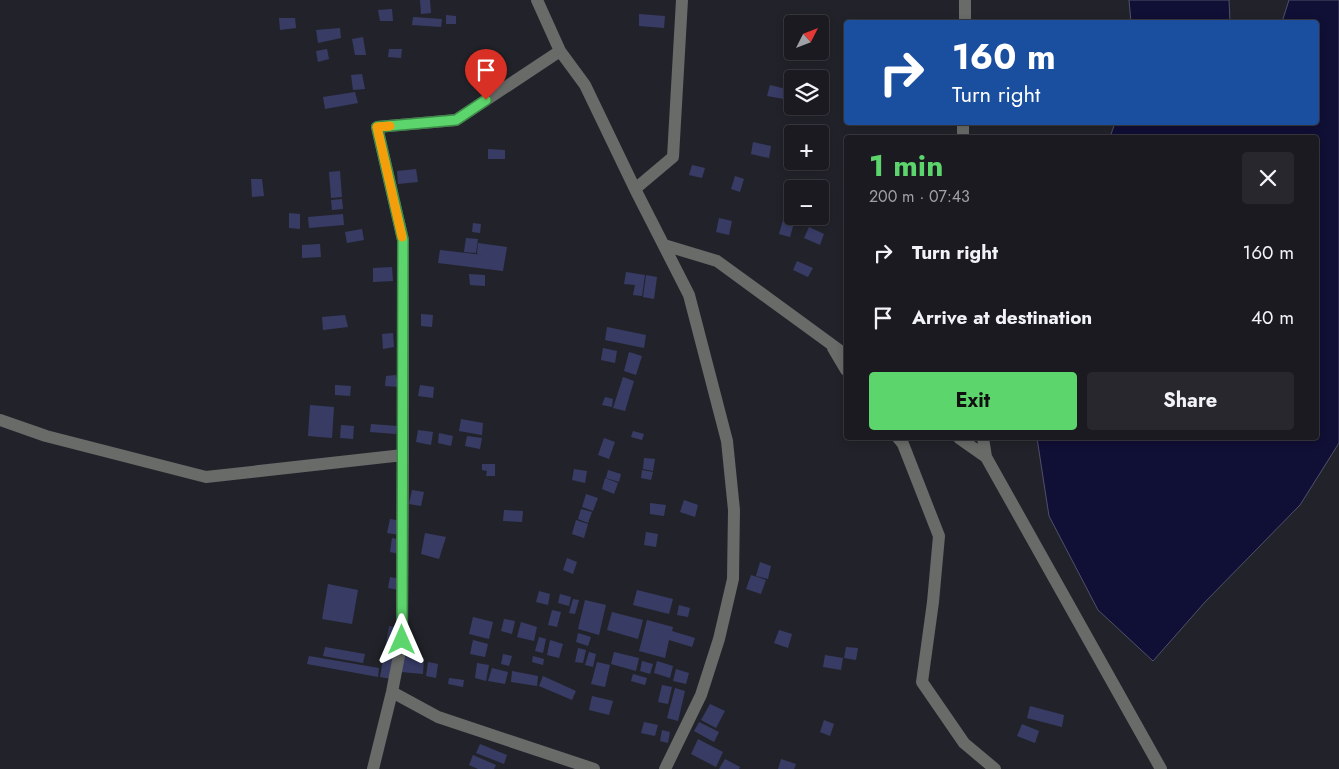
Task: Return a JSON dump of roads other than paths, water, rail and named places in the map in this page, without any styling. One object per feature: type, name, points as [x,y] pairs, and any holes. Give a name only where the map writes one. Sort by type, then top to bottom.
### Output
[{"type":"street","points":[[537,0],[560,51],[585,85],[689,295],[727,441],[734,510],[733,579],[719,639],[701,695],[665,769]]},
{"type":"street","points":[[635,189],[673,157],[682,0]]},
{"type":"street","points":[[965,0],[965,20]]},
{"type":"street","points":[[373,769],[392,692],[402,640],[403,240],[377,127],[456,120],[560,51]]},
{"type":"street","points":[[664,245],[717,261],[844,353]]},
{"type":"street","points":[[829,342],[844,367]]},
{"type":"street","points":[[0,420],[46,436],[206,477],[403,455]]},
{"type":"street","points":[[900,440],[903,444],[939,536],[934,602],[922,682],[964,743],[992,768]]},
{"type":"street","points":[[962,440],[986,457]]},
{"type":"street","points":[[983,440],[986,457],[1161,769]]},
{"type":"street","points":[[392,692],[438,718],[594,769]]}]
